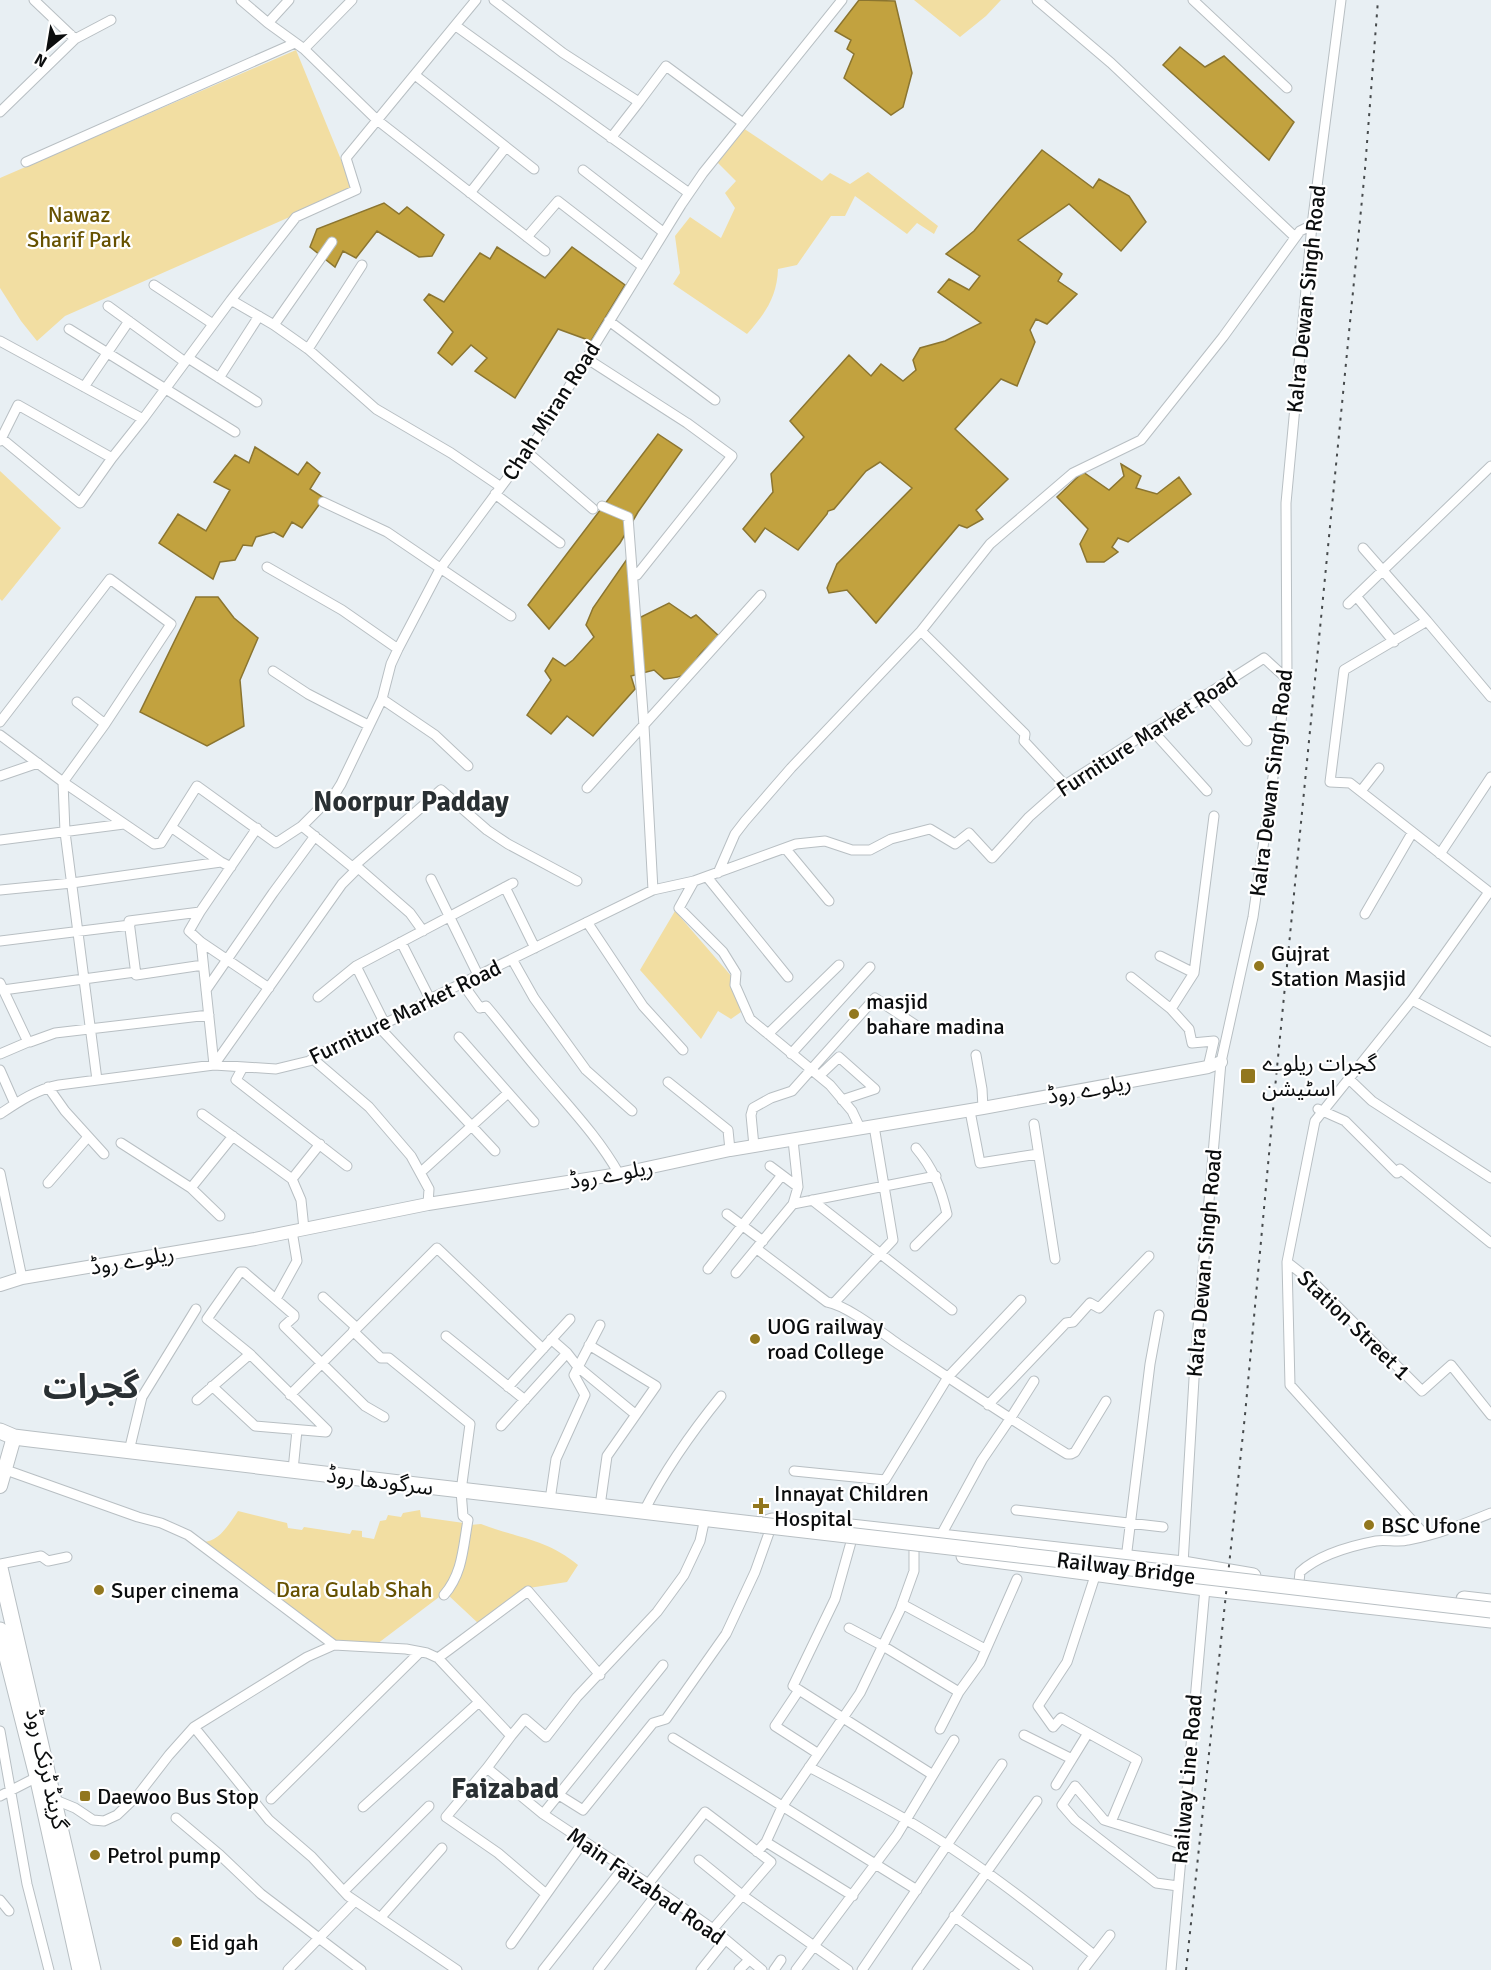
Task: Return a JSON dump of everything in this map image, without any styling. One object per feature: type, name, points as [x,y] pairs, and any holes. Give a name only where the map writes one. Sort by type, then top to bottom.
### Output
[{"type":"main road","points":[[0,1486],[6,1470],[7,1434]]},
{"type":"main road","name":"سرگودھا روڈ","points":[[7,1434],[461,1491],[705,1518],[766,1528]]},
{"type":"main road","points":[[766,1528],[772,1521],[786,1520],[1184,1564],[1299,1582],[1491,1602]]},
{"type":"main road","points":[[766,1528],[851,1542],[1204,1588],[1491,1620]]},
{"type":"main road","name":"Railway Bridge","points":[[766,1528],[1491,1611]]},
{"type":"main road","name":"گرینڈ ٹرنک روڈ","points":[[0,1568],[80,1970]]},
{"type":"main road","name":"گرینڈ ٹرنک روڈ","points":[[0,1630],[43,1775],[53,1799],[93,1970]]},
{"type":"street","points":[[34,0],[75,39]]},
{"type":"street","points":[[241,0],[304,49],[377,120],[545,251]]},
{"type":"street","points":[[268,23],[289,0]]},
{"type":"street","points":[[304,49],[352,0]]},
{"type":"street","points":[[112,458],[18,405],[1,440],[80,504],[112,458],[296,217],[356,190],[346,158],[476,0]]},
{"type":"street","points":[[494,0],[563,52],[639,102]]},
{"type":"street","points":[[1037,0],[1111,63],[1295,237]]},
{"type":"street","name":"Kalra Dewan Singh Road","points":[[1184,1564],[1195,1362],[1221,1062],[1253,917],[1287,679],[1286,503],[1312,225],[1341,0]]},
{"type":"street","name":"Chah Miran Road","points":[[257,828],[277,843],[302,826],[336,792],[382,699],[398,649],[440,569],[538,437],[689,193],[839,1]]},
{"type":"street","points":[[1196,1],[1287,88]]},
{"type":"street","points":[[0,112],[75,39],[111,20]]},
{"type":"street","points":[[456,26],[689,193]]},
{"type":"street","points":[[27,162],[295,43]]},
{"type":"street","points":[[611,138],[666,66],[743,123]]},
{"type":"street","points":[[415,75],[534,169]]},
{"type":"street","points":[[470,193],[506,147]]},
{"type":"street","points":[[583,170],[663,232]]},
{"type":"street","points":[[527,237],[558,201],[642,266]]},
{"type":"street","points":[[718,873],[735,834],[745,821],[791,768],[921,631],[990,544],[1073,473],[1141,440],[1223,337],[1295,237],[1300,231],[1312,225]]},
{"type":"street","points":[[274,325],[332,242]]},
{"type":"street","points":[[308,349],[362,265]]},
{"type":"street","points":[[154,285],[213,324]]},
{"type":"street","points":[[231,300],[274,325],[308,349],[376,410],[451,453],[560,543]]},
{"type":"street","points":[[108,306],[187,360],[257,402]]},
{"type":"street","points":[[219,378],[259,316]]},
{"type":"street","points":[[84,387],[129,321]]},
{"type":"street","points":[[609,321],[716,400]]},
{"type":"street","points":[[69,329],[235,432]]},
{"type":"street","points":[[0,341],[143,420]]},
{"type":"street","points":[[586,358],[687,423],[732,456],[637,575]]},
{"type":"street","points":[[527,452],[598,507],[628,517],[644,726],[653,890]]},
{"type":"street","points":[[1348,604],[1491,466]]},
{"type":"street","points":[[323,502],[387,532],[511,616]]},
{"type":"street","points":[[1363,548],[1491,697]]},
{"type":"street","points":[[267,567],[342,609],[398,649]]},
{"type":"street","points":[[0,722],[110,579],[171,624],[105,724],[63,782],[65,832],[97,1080]]},
{"type":"street","points":[[587,788],[761,595]]},
{"type":"street","points":[[1356,596],[1394,642]]},
{"type":"street","points":[[1426,1536],[1290,1385],[1287,1262],[1315,1121],[1320,1110],[1349,1079],[1412,1000],[1490,892],[1350,783],[1330,782],[1344,670],[1427,621]]},
{"type":"street","points":[[921,631],[1025,734],[1024,741],[1065,785]]},
{"type":"street","name":"Furniture Market Road","points":[[0,1114],[48,1087],[214,1065],[276,1069],[313,1059],[333,1047],[379,1027],[478,975],[653,890],[694,881],[796,844],[825,841],[852,850],[870,850],[891,839],[930,829],[955,844],[969,833],[992,858],[1029,817],[1065,785],[1264,658],[1287,679]]},
{"type":"street","points":[[273,671],[308,694],[368,725]]},
{"type":"street","points":[[1207,694],[1247,741]]},
{"type":"street","points":[[382,699],[435,735],[468,766]]},
{"type":"street","points":[[77,702],[105,724]]},
{"type":"street","points":[[1151,729],[1207,790]]},
{"type":"street","points":[[0,735],[63,782],[154,844],[161,843],[197,786],[257,828],[189,931],[201,942],[269,988]]},
{"type":"street","points":[[0,776],[38,763]]},
{"type":"street","points":[[1361,791],[1379,768]]},
{"type":"street","points":[[1440,854],[1491,777]]},
{"type":"street","points":[[214,1065],[355,867],[441,790],[487,830],[508,844],[577,881]]},
{"type":"street","points":[[1171,1009],[1194,973],[1214,816]]},
{"type":"street","points":[[0,840],[124,824]]},
{"type":"street","points":[[302,826],[410,914],[423,931]]},
{"type":"street","points":[[171,827],[231,867]]},
{"type":"street","points":[[1365,914],[1413,833]]},
{"type":"street","points":[[206,990],[315,836]]},
{"type":"street","points":[[785,848],[829,901]]},
{"type":"street","points":[[0,890],[72,883],[221,862]]},
{"type":"street","points":[[706,877],[788,977]]},
{"type":"street","points":[[430,879],[478,975]]},
{"type":"street","points":[[694,881],[679,908],[723,952],[736,973],[735,985],[750,1019],[830,1085],[852,1111],[860,1128]]},
{"type":"street","points":[[318,998],[356,966],[509,885],[535,948]]},
{"type":"street","points":[[135,972],[130,919],[200,912]]},
{"type":"street","points":[[587,922],[643,1006],[682,1050]]},
{"type":"street","points":[[0,940],[130,925]]},
{"type":"street","points":[[201,942],[214,1065]]},
{"type":"street","points":[[401,942],[430,999]]},
{"type":"street","points":[[1160,956],[1194,973]]},
{"type":"street","points":[[512,959],[534,998],[586,1070],[632,1111]]},
{"type":"street","points":[[28,1041],[2,986],[135,972],[137,975],[203,965]]},
{"type":"street","points":[[768,1034],[839,965]]},
{"type":"street","points":[[356,966],[382,1018],[379,1027],[495,1151]]},
{"type":"street","points":[[790,1054],[870,967]]},
{"type":"street","points":[[1131,977],[1171,1009],[1190,1029],[1192,1043],[1214,1041],[1208,1067]]},
{"type":"street","points":[[462,983],[480,1008],[486,1006],[538,1071],[578,1116],[604,1148],[619,1174]]},
{"type":"street","points":[[754,1146],[751,1115],[753,1108],[771,1098],[792,1091],[875,998],[923,1030]]},
{"type":"street","points":[[1412,1000],[1491,1042]]},
{"type":"street","points":[[0,1054],[28,1041],[55,1033],[209,1015]]},
{"type":"street","points":[[459,1037],[534,1122]]},
{"type":"street","points":[[976,1055],[983,1108]]},
{"type":"street","points":[[819,1076],[839,1057],[875,1089],[842,1100]]},
{"type":"street","points":[[313,1059],[369,1107],[411,1156],[429,1189],[428,1204]]},
{"type":"street","name":"ریلوے روڈ","points":[[0,1285],[22,1278],[298,1230],[428,1204],[619,1174],[730,1150],[970,1111],[1208,1067],[1221,1062]]},
{"type":"street","points":[[243,1067],[236,1080],[347,1166]]},
{"type":"street","points":[[0,1070],[15,1104]]},
{"type":"street","points":[[1349,1079],[1372,1101],[1491,1178]]},
{"type":"street","points":[[668,1082],[728,1130],[730,1150]]},
{"type":"street","points":[[48,1087],[65,1111],[104,1154]]},
{"type":"street","points":[[421,1172],[508,1093]]},
{"type":"street","points":[[1320,1110],[1345,1121],[1397,1173],[1400,1169],[1491,1243]]},
{"type":"street","points":[[970,1111],[980,1163],[1038,1154]]},
{"type":"street","points":[[202,1114],[292,1179],[301,1200],[297,1262],[276,1299]]},
{"type":"street","points":[[1034,1124],[1055,1259]]},
{"type":"street","points":[[834,1303],[893,1240],[874,1126]]},
{"type":"street","points":[[191,1188],[233,1136]]},
{"type":"street","points":[[48,1183],[88,1137]]},
{"type":"street","points":[[736,1273],[794,1203],[798,1187],[793,1140]]},
{"type":"street","points":[[121,1143],[191,1188],[220,1216]]},
{"type":"street","points":[[292,1179],[320,1144]]},
{"type":"street","points":[[915,1246],[947,1214],[936,1176],[930,1164],[916,1148]]},
{"type":"street","points":[[770,1166],[798,1187]]},
{"type":"street","points":[[0,1173],[22,1278]]},
{"type":"street","points":[[708,1269],[782,1175]]},
{"type":"street","points":[[794,1203],[936,1176]]},
{"type":"street","points":[[812,1200],[952,1310]]},
{"type":"street","points":[[727,1214],[827,1302],[834,1303],[988,1405],[1067,1454],[1071,1454],[1106,1401]]},
{"type":"street","points":[[290,1395],[437,1248],[543,1349]]},
{"type":"street","points":[[988,1405],[1066,1323],[1073,1322],[1090,1303],[1099,1308],[1149,1256]]},
{"type":"street","name":"Station Street 1","points":[[1287,1262],[1329,1297],[1422,1391],[1451,1365],[1491,1415]]},
{"type":"street","points":[[212,1386],[255,1426],[326,1432],[327,1430],[250,1354],[207,1319],[240,1272],[244,1272],[295,1316],[284,1326],[365,1406],[384,1417]]},
{"type":"street","points":[[322,1297],[381,1358],[389,1358],[470,1424],[461,1491],[463,1516],[468,1520],[459,1572],[453,1585],[444,1595]]},
{"type":"street","points":[[794,1471],[885,1480],[948,1377],[1021,1300]]},
{"type":"street","points":[[129,1451],[142,1397],[196,1309]]},
{"type":"street","points":[[1126,1559],[1150,1364],[1159,1315]]},
{"type":"street","points":[[508,1387],[570,1319]]},
{"type":"street","points":[[550,1500],[556,1459],[585,1397],[574,1375],[600,1325]]},
{"type":"street","points":[[446,1336],[525,1400]]},
{"type":"street","points":[[551,1340],[567,1353],[578,1367],[635,1414]]},
{"type":"street","points":[[589,1345],[656,1386],[607,1456],[600,1506]]},
{"type":"street","points":[[501,1426],[567,1353]]},
{"type":"street","points":[[197,1400],[250,1354]]},
{"type":"street","points":[[940,1537],[982,1460],[1034,1381]]},
{"type":"street","points":[[644,1511],[660,1478],[683,1443],[721,1396]]},
{"type":"street","points":[[293,1470],[297,1430]]},
{"type":"street","points":[[6,1470],[138,1518],[161,1523],[188,1535],[334,1645]]},
{"type":"street","points":[[1016,1510],[1163,1527]]},
{"type":"street","points":[[1299,1582],[1300,1572],[1305,1567],[1334,1553],[1378,1541],[1405,1541],[1426,1536],[1491,1513]]},
{"type":"street","points":[[546,1894],[498,1853],[446,1817],[525,1719],[546,1737],[577,1697],[657,1612],[684,1575],[700,1541],[705,1518]]},
{"type":"street","points":[[559,1795],[583,1810],[653,1723],[666,1719],[726,1634],[755,1572],[766,1528]]},
{"type":"street","points":[[851,1542],[835,1599],[793,1686],[933,1775]]},
{"type":"street","points":[[758,1852],[766,1842],[782,1808],[860,1693],[902,1604],[914,1571],[914,1550]]},
{"type":"street","points":[[0,1564],[41,1556],[48,1561],[67,1557]]},
{"type":"street","points":[[1096,1573],[1067,1662],[1038,1706],[1053,1727],[1061,1718],[1137,1760],[1112,1822]]},
{"type":"street","points":[[940,1729],[959,1692],[980,1663],[1017,1579]]},
{"type":"street","name":"Railway Line Road","points":[[1171,1970],[1204,1588]]},
{"type":"street","points":[[438,1658],[528,1591],[600,1674]]},
{"type":"street","points":[[902,1604],[985,1649]]},
{"type":"street","points":[[849,1628],[959,1692]]},
{"type":"street","points":[[53,1799],[75,1808],[93,1820],[104,1821],[117,1815],[138,1795],[194,1727],[307,1657],[334,1645],[406,1649],[438,1658],[511,1736]]},
{"type":"street","points":[[271,1799],[420,1652]]},
{"type":"street","points":[[543,1814],[663,1665]]},
{"type":"street","points":[[799,1690],[775,1726],[817,1754]]},
{"type":"street","points":[[363,1807],[479,1702]]},
{"type":"street","points":[[194,1727],[269,1820],[312,1857],[344,1891],[355,1901],[457,1970]]},
{"type":"street","points":[[0,1731],[27,1884],[49,1970]]},
{"type":"street","points":[[1056,1785],[1088,1733]]},
{"type":"street","points":[[1024,1735],[1072,1759]]},
{"type":"street","points":[[673,1738],[916,1890]]},
{"type":"street","points":[[796,1970],[897,1835],[954,1740]]},
{"type":"street","points":[[862,1970],[1002,1764]]},
{"type":"street","points":[[809,1767],[907,1820],[986,1872],[1094,1955]]},
{"type":"street","name":"Main Faizabad Road","points":[[487,1768],[543,1814],[649,1883],[713,1929],[762,1970]]},
{"type":"street","points":[[0,1796],[43,1775]]},
{"type":"street","points":[[1178,1886],[1156,1883],[1075,1820],[1062,1805],[1075,1786],[1104,1820],[1181,1844]]},
{"type":"street","points":[[916,1970],[1037,1801]]},
{"type":"street","points":[[344,1891],[429,1806]]},
{"type":"street","points":[[649,1883],[705,1812],[771,1862],[713,1929]]},
{"type":"street","points":[[176,1818],[261,1894],[361,1970]]},
{"type":"street","points":[[511,1944],[584,1841]]},
{"type":"street","points":[[766,1842],[853,1896]]},
{"type":"street","points":[[381,1917],[442,1848]]},
{"type":"street","points":[[699,1860],[742,1895],[848,1970]]},
{"type":"street","points":[[543,1970],[624,1867]]},
{"type":"street","points":[[598,1970],[659,1891]]},
{"type":"street","points":[[0,1900],[9,1911]]},
{"type":"street","points":[[288,1970],[355,1901]]},
{"type":"street","points":[[954,1916],[1028,1970]]},
{"type":"street","points":[[1083,1970],[1110,1935]]},
{"type":"street","points":[[700,1970],[725,1940]]},
{"type":"street","points":[[739,1970],[749,1960]]},
{"type":"street","points":[[774,1970],[781,1960]]},
{"type":"green space","points":[[914,0],[1001,0],[986,16],[960,37]]},
{"type":"green space","name":"Nawaz Sharif Park","points":[[296,50],[353,189],[65,316],[37,341],[0,288],[0,178]]},
{"type":"green space","points":[[740,126],[822,181],[830,173],[850,184],[868,172],[938,226],[934,234],[917,223],[907,234],[855,196],[845,216],[831,216],[797,265],[778,269],[769,305],[747,334],[673,284],[680,273],[675,236],[690,217],[721,238],[735,208],[725,193],[736,181],[714,159]]},
{"type":"green space","points":[[0,471],[61,528],[2,601],[0,599]]},
{"type":"green space","points":[[675,911],[733,978],[741,1012],[731,1019],[718,1011],[701,1039],[640,970]]},
{"type":"green space","name":"Dara Gulab Shah","points":[[420,1510],[421,1517],[464,1523],[457,1572],[447,1591],[377,1644],[336,1642],[203,1542],[219,1536],[238,1511],[287,1523],[288,1528],[302,1530],[304,1527],[350,1534],[352,1530],[362,1531],[362,1537],[374,1539],[380,1521],[386,1520],[388,1515],[401,1517],[403,1513]]},
{"type":"green space","name":"Dara Gulab Shah","points":[[481,1524],[543,1544],[578,1565],[567,1582],[529,1588],[479,1624],[448,1595],[462,1572],[470,1525]]},
{"type":"shaded area","points":[[859,0],[895,1],[912,73],[903,107],[891,115],[844,78],[854,54],[847,49],[851,40],[835,31]]},
{"type":"shaded area","points":[[1180,47],[1205,67],[1224,56],[1294,122],[1269,160],[1163,65]]},
{"type":"shaded area","points":[[1042,150],[1093,188],[1099,179],[1129,196],[1146,222],[1121,251],[1069,204],[1018,240],[1062,274],[1058,281],[1077,294],[1047,324],[1036,319],[1030,330],[1035,342],[1017,386],[1001,379],[955,429],[1008,479],[976,510],[983,519],[967,528],[959,525],[876,623],[847,590],[829,593],[827,588],[837,564],[912,488],[880,462],[866,471],[834,509],[828,511],[798,550],[765,528],[755,542],[743,529],[773,492],[771,474],[804,437],[790,421],[849,355],[871,376],[881,364],[903,381],[916,370],[913,360],[920,348],[945,341],[981,323],[938,292],[949,279],[969,290],[980,276],[946,254],[974,231]]},
{"type":"shaded area","points":[[384,203],[399,214],[407,207],[444,235],[432,256],[419,257],[377,231],[356,258],[343,251],[335,267],[310,247],[317,229]]},
{"type":"shaded area","points":[[497,247],[545,278],[572,247],[625,285],[591,341],[558,329],[515,398],[475,371],[487,358],[471,345],[452,365],[438,353],[453,332],[424,300],[429,294],[444,302],[480,253],[490,259]]},
{"type":"shaded area","points":[[658,434],[682,450],[638,512],[620,543],[549,629],[528,605]]},
{"type":"shaded area","points":[[255,447],[298,475],[307,462],[320,473],[310,489],[324,498],[302,528],[292,522],[283,537],[274,532],[256,537],[252,546],[243,545],[235,560],[220,562],[213,579],[159,543],[178,514],[206,531],[230,490],[214,482],[235,455],[249,463]]},
{"type":"shaded area","points":[[1121,464],[1141,476],[1136,488],[1157,494],[1179,477],[1191,494],[1128,542],[1118,538],[1112,547],[1118,552],[1104,562],[1087,562],[1080,544],[1088,529],[1057,497],[1083,472],[1109,490],[1124,476]]},
{"type":"shaded area","points":[[627,559],[633,621],[669,603],[691,618],[696,615],[720,637],[703,651],[682,676],[664,679],[654,670],[631,676],[635,689],[593,736],[567,716],[551,734],[527,715],[551,680],[545,671],[553,658],[565,666],[594,637],[586,625],[593,608]]},
{"type":"shaded area","points":[[196,597],[218,597],[234,618],[258,638],[240,680],[244,726],[207,746],[140,712]]},
{"type":"railway","points":[[1186,1970],[1245,1415],[1365,169],[1378,0]]},
{"type":"place","name":"Gujrat Station Masjid","points":[[1259,966]]},
{"type":"place","name":"masjid bahare madina","points":[[854,1014]]},
{"type":"place","name":"گجرات ریلوے اسٹیشن","points":[[1248,1076]]},
{"type":"place","name":"UOG railway road College","points":[[755,1339]]},
{"type":"place","name":"Innayat Children Hospital","points":[[761,1506]]},
{"type":"place","name":"BSC Ufone","points":[[1369,1525]]},
{"type":"place","name":"Super cinema","points":[[99,1590]]},
{"type":"place","name":"Daewoo Bus Stop","points":[[85,1796]]},
{"type":"place","name":"Petrol pump","points":[[95,1855]]},
{"type":"place","name":"Eid gah","points":[[177,1942]]},
{"type":"district","name":"Noorpur Padday","points":[[411,802]]},
{"type":"district","name":"گجرات","points":[[91,1387]]},
{"type":"district","name":"Faizabad","points":[[505,1789]]}]
